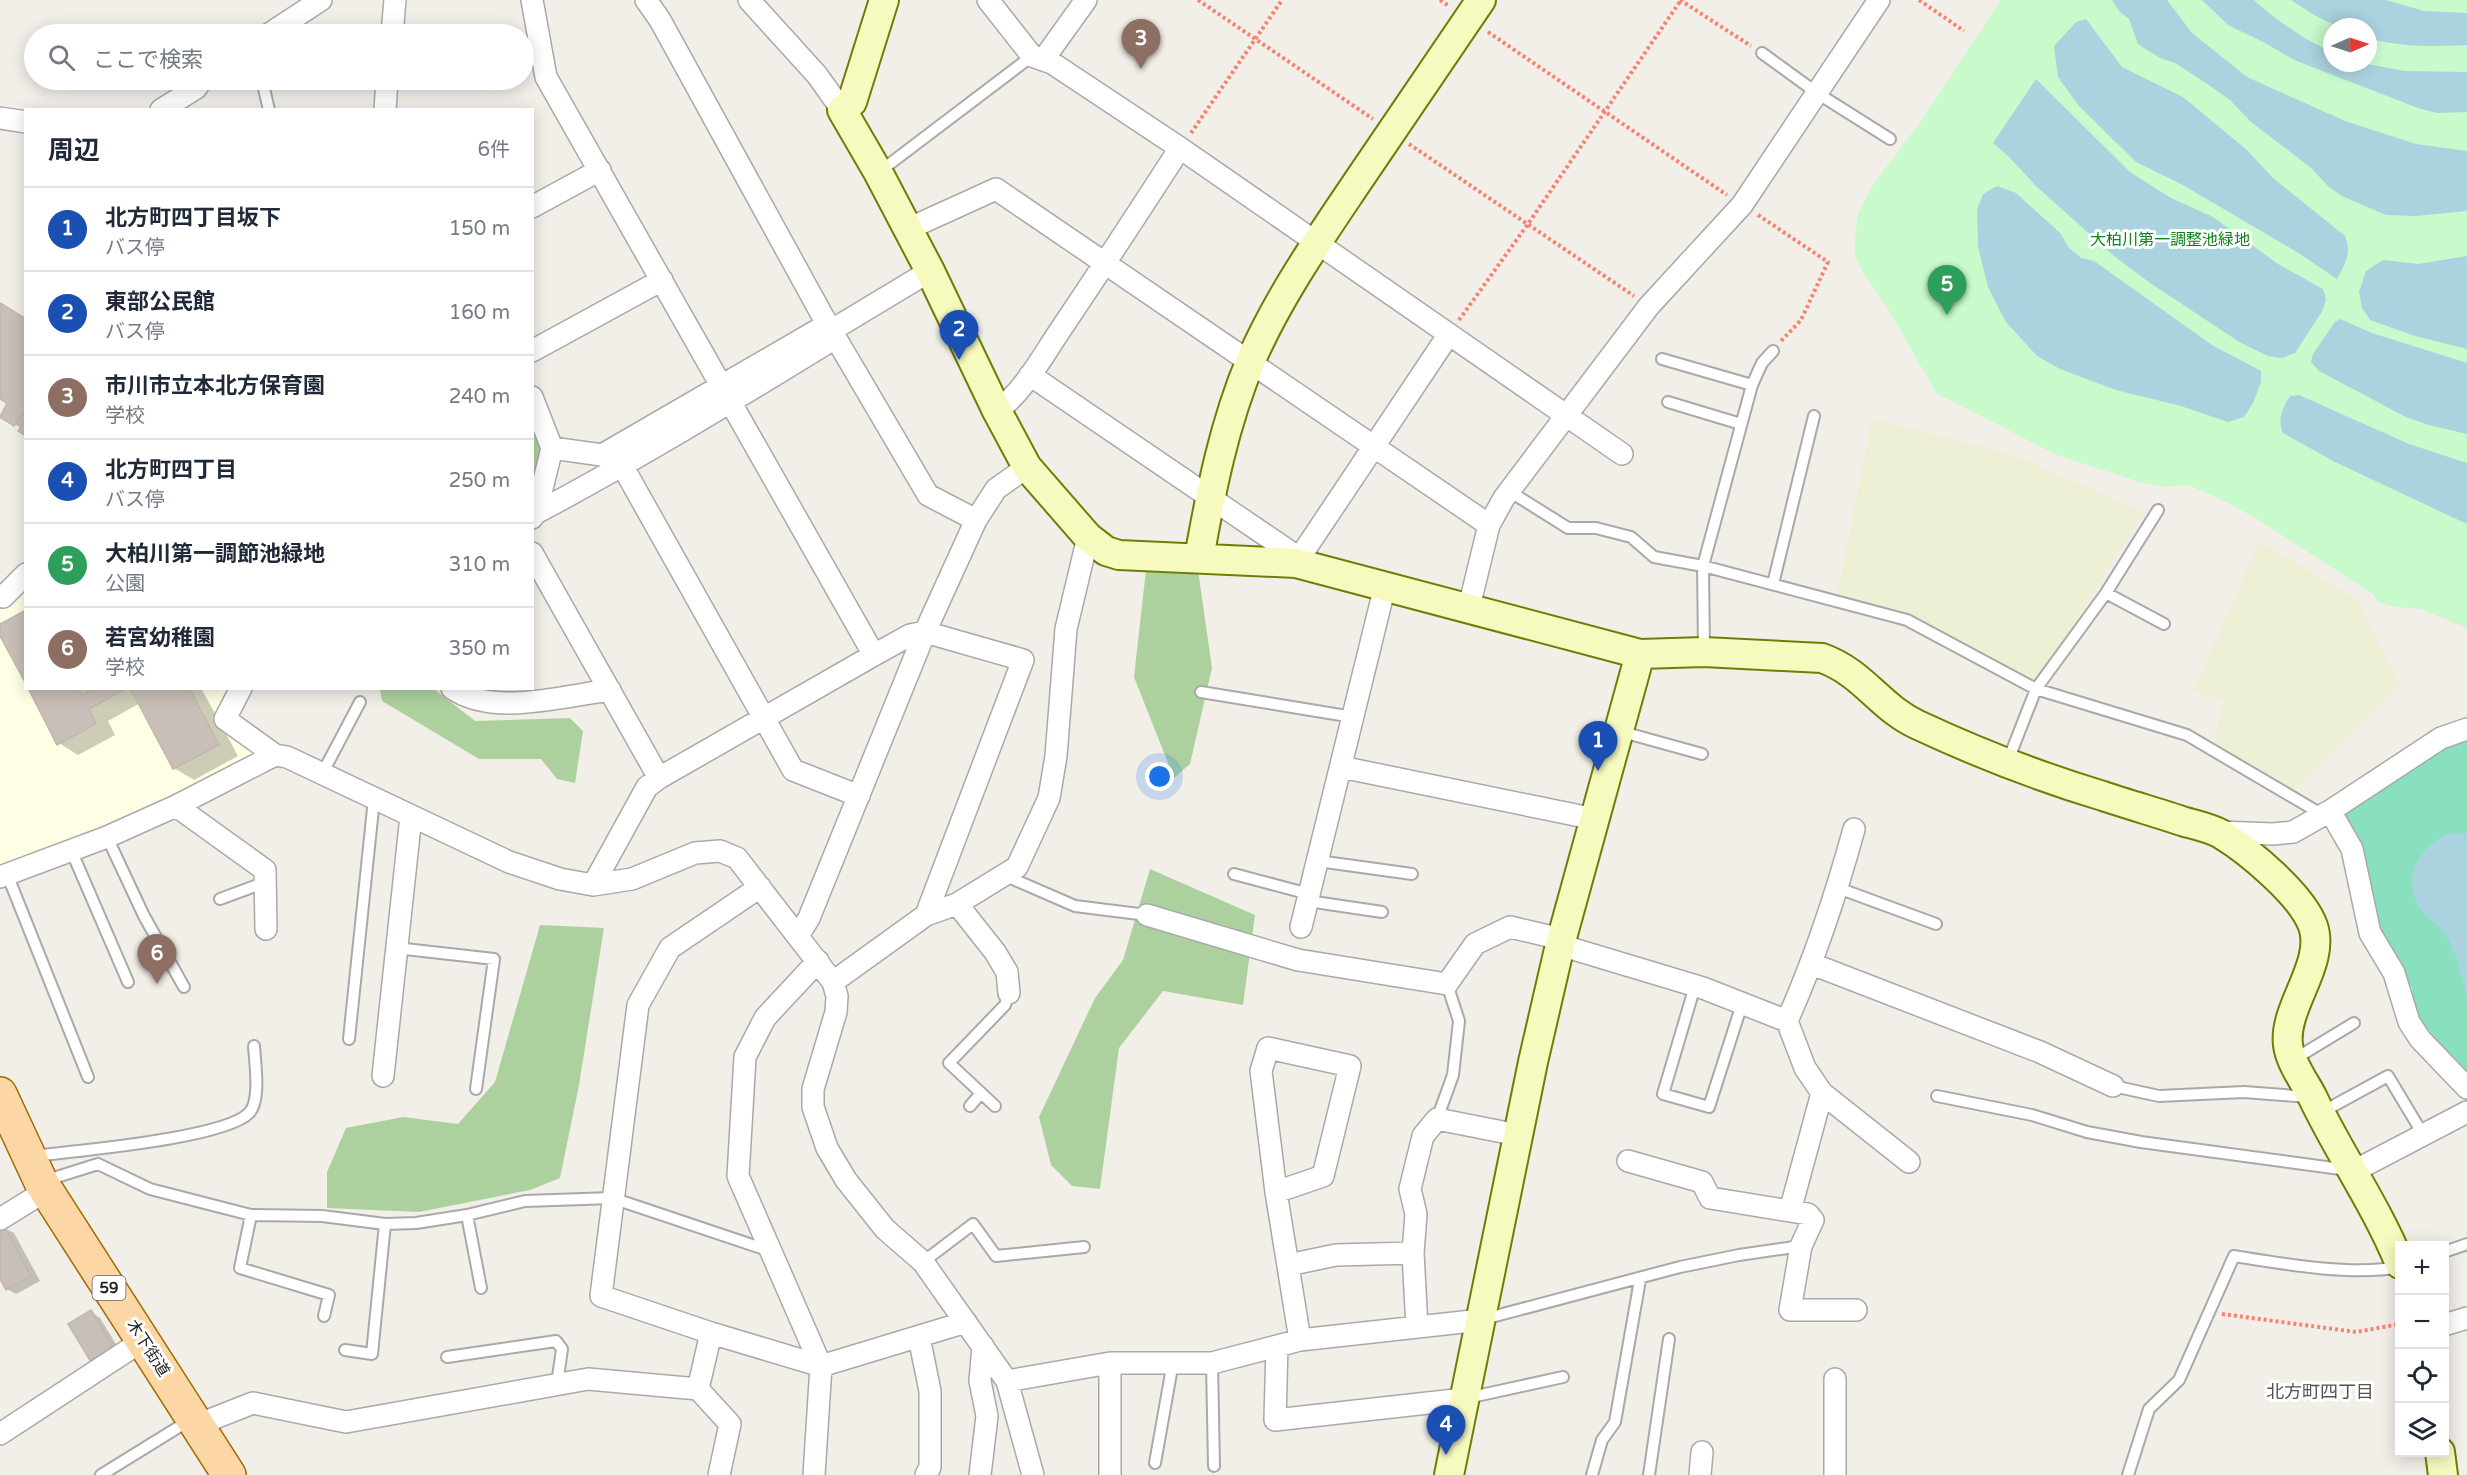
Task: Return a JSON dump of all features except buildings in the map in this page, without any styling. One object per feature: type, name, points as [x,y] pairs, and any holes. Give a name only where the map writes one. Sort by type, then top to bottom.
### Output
[{"type":"main road","name":"木下街道","points":[[0,1094],[39,1178],[229,1475]]},
{"type":"street","points":[[284,24],[321,0]]},
{"type":"street","points":[[393,24],[395,0]]},
{"type":"street","points":[[532,0],[532,24]]},
{"type":"street","points":[[646,0],[660,20],[832,330],[928,495],[976,520]]},
{"type":"street","points":[[749,0],[817,75],[842,110],[878,172],[930,271],[997,411],[1027,467],[1088,537],[1106,551],[1119,555],[1298,560],[1385,586],[1640,654],[1704,652],[1822,658],[1840,664],[1857,676],[1898,713],[1915,724],[2007,763],[2092,793],[2219,832],[2272,834],[2293,832],[2327,813],[2441,738],[2467,729]]},
{"type":"street","points":[[842,110],[852,102],[884,0]]},
{"type":"street","points":[[988,0],[1038,58],[1180,148],[1622,454]]},
{"type":"street","points":[[1038,58],[1086,0]]},
{"type":"street","points":[[1469,607],[1489,525],[1509,491],[1649,306],[1742,205],[1879,0]]},
{"type":"street","points":[[1199,558],[1209,496],[1228,425],[1251,362],[1274,312],[1317,242],[1474,10]]},
{"type":"street","points":[[534,50],[546,77],[874,655]]},
{"type":"street","points":[[164,108],[193,90]]},
{"type":"street","points":[[385,108],[386,90]]},
{"type":"street","points":[[0,118],[24,122]]},
{"type":"street","points":[[997,411],[1007,404],[1030,375],[1106,264],[1180,148]]},
{"type":"street","points":[[534,206],[600,170]]},
{"type":"street","points":[[908,229],[996,189],[1489,525]]},
{"type":"street","points":[[552,448],[602,455],[827,343],[832,330],[930,271]]},
{"type":"street","points":[[534,350],[662,280]]},
{"type":"street","points":[[1298,560],[1449,334]]},
{"type":"street","points":[[1030,375],[1209,496],[1298,560]]},
{"type":"street","points":[[534,515],[623,467],[726,395]]},
{"type":"street","points":[[534,402],[552,448],[534,515]]},
{"type":"street","points":[[623,467],[793,770],[859,796]]},
{"type":"street","points":[[798,936],[809,918],[925,632],[976,520],[996,489],[1027,467]]},
{"type":"street","points":[[833,982],[926,915],[957,904],[1006,876],[1017,867],[1041,820],[1049,798],[1056,756],[1066,629],[1088,537]]},
{"type":"street","points":[[534,557],[660,778]]},
{"type":"street","points":[[0,595],[3,597],[24,576]]},
{"type":"street","points":[[1301,927],[1385,586]]},
{"type":"street","points":[[593,885],[647,787],[874,655],[910,635],[925,632],[1023,660],[926,915]]},
{"type":"street","points":[[1449,1475],[1560,942],[1640,654]]},
{"type":"street","points":[[240,690],[225,719],[275,755],[287,757],[509,862],[544,874],[593,885],[632,879],[695,853],[720,851],[737,858],[833,982],[837,996],[836,1012],[813,1089],[813,1107],[827,1149],[846,1180],[885,1229],[923,1262],[1006,1381],[1033,1475]]},
{"type":"street","points":[[454,690],[463,697],[484,703],[505,705],[610,690]]},
{"type":"street","points":[[4,875],[107,837],[176,806],[275,755]]},
{"type":"street","points":[[1341,767],[1595,819]]},
{"type":"street","points":[[176,806],[265,870],[266,929]]},
{"type":"street","points":[[2327,813],[2352,849],[2370,933],[2394,973],[2409,1022],[2420,1040],[2467,1088]]},
{"type":"street","points":[[383,1076],[411,816]]},
{"type":"street","points":[[1854,829],[1838,888],[1812,964],[1787,1021],[1805,1068],[1822,1093],[1910,1162]]},
{"type":"street","points":[[2219,832],[2261,862],[2302,906],[2313,927],[2316,946],[2290,1024],[2288,1045],[2316,1106],[2354,1171],[2395,1256]]},
{"type":"street","points":[[760,887],[670,948],[638,1005],[601,1296],[711,1333],[821,1366],[966,1322]]},
{"type":"street","points":[[957,904],[1007,972],[1009,993]]},
{"type":"street","points":[[1147,915],[1298,960],[1447,984],[1475,944],[1510,927],[1695,986],[1787,1021]]},
{"type":"street","points":[[814,1475],[821,1366],[738,1176],[745,1057],[765,1018],[818,961]]},
{"type":"street","points":[[1812,964],[2040,1053],[2113,1086]]},
{"type":"street","points":[[1276,1192],[1323,1176],[1350,1065],[1268,1048],[1261,1071],[1276,1192],[1300,1340]]},
{"type":"street","points":[[1791,1211],[1822,1093]]},
{"type":"street","points":[[2354,1171],[2467,1112]]},
{"type":"street","points":[[1417,1327],[1413,1253],[1416,1214],[1410,1189],[1424,1136],[1437,1119],[1518,1135]]},
{"type":"street","points":[[1629,1161],[1702,1182],[1710,1198],[1808,1214],[1813,1220],[1802,1246],[1790,1310],[1856,1310]]},
{"type":"street","points":[[0,1219],[39,1178]]},
{"type":"street","points":[[1288,1265],[1336,1256],[1413,1253]]},
{"type":"street","points":[[2449,1324],[2467,1318]]},
{"type":"street","points":[[1006,1381],[1110,1364],[1212,1363],[1300,1340],[1481,1320]]},
{"type":"street","points":[[698,1389],[711,1333]]},
{"type":"street","points":[[919,1337],[930,1391],[930,1467],[926,1475]]},
{"type":"street","points":[[0,1432],[142,1341]]},
{"type":"street","points":[[980,1475],[987,1416],[980,1381],[983,1346]]},
{"type":"street","points":[[1277,1346],[1275,1420],[1464,1399]]},
{"type":"street","points":[[1110,1364],[1110,1475]]},
{"type":"street","points":[[195,1422],[253,1403],[346,1422],[588,1379],[698,1389],[729,1424],[719,1475]]},
{"type":"street","points":[[1835,1379],[1835,1475]]},
{"type":"street","points":[[1700,1475],[1702,1452]]},
{"type":"street","points":[[2441,1457],[2443,1475]]},
{"type":"lane","points":[[1762,53],[1817,93],[1890,139]]},
{"type":"lane","points":[[878,172],[1038,58]]},
{"type":"lane","points":[[264,90],[268,108]]},
{"type":"lane","points":[[1704,652],[1703,566],[1752,385],[1762,363],[1773,351]]},
{"type":"lane","points":[[1662,359],[1752,385]]},
{"type":"lane","points":[[1668,402],[1741,424]]},
{"type":"lane","points":[[1773,584],[1814,416]]},
{"type":"lane","points":[[1509,491],[1568,528],[1596,528],[1631,537],[1654,557],[1703,566],[1907,620],[2036,689],[2187,735],[2327,813]]},
{"type":"lane","points":[[2007,763],[2036,689],[2106,593],[2158,510]]},
{"type":"lane","points":[[2106,593],[2164,624]]},
{"type":"lane","points":[[1201,692],[1353,717]]},
{"type":"lane","points":[[322,774],[360,702]]},
{"type":"lane","points":[[1619,731],[1702,754]]},
{"type":"lane","points":[[349,1039],[374,799]]},
{"type":"lane","points":[[107,837],[144,916],[184,987]]},
{"type":"lane","points":[[71,850],[128,982]]},
{"type":"lane","points":[[1318,861],[1412,874]]},
{"type":"lane","points":[[1234,874],[1309,897],[1382,912]]},
{"type":"lane","points":[[4,875],[88,1077]]},
{"type":"lane","points":[[1006,876],[1074,906],[1147,915]]},
{"type":"lane","points":[[220,899],[266,882]]},
{"type":"lane","points":[[1838,888],[1936,924]]},
{"type":"lane","points":[[396,948],[494,959],[476,1089]]},
{"type":"lane","points":[[1437,1119],[1453,1075],[1459,1021],[1447,984]]},
{"type":"lane","points":[[1695,986],[1663,1094],[1709,1107],[1742,1004]]},
{"type":"lane","points":[[995,1106],[949,1063],[1005,1005],[1009,993]]},
{"type":"lane","points":[[2293,1060],[2354,1023]]},
{"type":"lane","points":[[254,1046],[256,1099],[249,1114],[214,1130],[43,1155],[39,1178],[98,1164],[150,1189],[251,1215],[322,1216],[385,1224],[416,1223],[467,1215],[525,1201],[612,1198],[771,1251]]},
{"type":"lane","points":[[2113,1086],[2159,1096],[2244,1092],[2316,1106],[2388,1076],[2424,1136]]},
{"type":"lane","points":[[970,1106],[981,1093]]},
{"type":"lane","points":[[1937,1096],[2032,1114],[2087,1132],[2130,1140],[2354,1171]]},
{"type":"lane","points":[[251,1215],[240,1268],[329,1295],[324,1316]]},
{"type":"lane","points":[[467,1215],[481,1288]]},
{"type":"lane","points":[[345,1350],[372,1354],[385,1224]]},
{"type":"lane","points":[[923,1262],[973,1224],[996,1256],[1084,1247]]},
{"type":"lane","points":[[2449,1251],[2467,1244]]},
{"type":"lane","points":[[1481,1320],[1640,1280],[1680,1267],[1739,1255],[1802,1246]]},
{"type":"lane","points":[[2128,1475],[2149,1409],[2179,1380],[2234,1256],[2376,1272],[2395,1267]]},
{"type":"lane","points":[[1592,1475],[1602,1440],[1615,1422],[1640,1280]]},
{"type":"lane","points":[[1649,1475],[1670,1340]]},
{"type":"lane","points":[[447,1357],[556,1341],[562,1349],[557,1384]]},
{"type":"lane","points":[[1155,1463],[1173,1362]]},
{"type":"lane","points":[[1212,1363],[1214,1466]]},
{"type":"lane","points":[[1464,1399],[1563,1377]]},
{"type":"lane","points":[[101,1475],[195,1422]]},
{"type":"path","points":[[1198,0],[1649,306]]},
{"type":"path","points":[[1180,148],[1282,0]]},
{"type":"path","points":[[1440,0],[1474,10],[1604,112],[1828,262],[1801,320],[1773,351]]},
{"type":"path","points":[[1449,334],[1528,224],[1680,0],[1762,53]]},
{"type":"path","points":[[1919,0],[1964,31]]},
{"type":"path","points":[[2209,1312],[2356,1332],[2395,1325]]},
{"type":"shaded area","points":[[1872,419],[2014,455],[2144,512],[2034,689],[1879,617],[1835,605]]},
{"type":"shaded area","points":[[2259,541],[2356,599],[2400,683],[2293,793],[2213,761],[2222,700],[2193,692]]},
{"type":"shaded area","points":[[24,585],[24,690],[233,690],[219,717],[253,746],[253,756],[175,797],[0,867],[0,602]]},
{"type":"green space","name":"大柏川第一調整池緑地","points":[[2001,0],[2467,0],[2467,628],[2420,609],[2396,607],[2378,602],[2373,594],[2333,568],[2252,516],[2216,497],[2188,485],[2165,487],[2140,482],[2057,455],[1936,393],[1855,256],[1858,214],[1872,186],[1921,121]]},
{"type":"green space","points":[[534,430],[541,450],[534,475]]},
{"type":"green space","points":[[1146,570],[1198,570],[1212,668],[1190,764],[1174,778],[1134,677]]},
{"type":"green space","points":[[380,690],[435,690],[475,721],[570,718],[583,731],[575,783],[557,779],[541,759],[479,759],[382,701]]},
{"type":"green space","points":[[2467,742],[2467,1073],[2453,1061],[2424,1025],[2412,1005],[2412,988],[2377,934],[2341,817],[2446,748]]},
{"type":"green space","points":[[1150,869],[1255,915],[1243,1005],[1163,991],[1119,1048],[1100,1189],[1072,1186],[1051,1165],[1039,1117],[1095,998],[1123,960]]},
{"type":"green space","points":[[540,925],[604,928],[579,1085],[560,1178],[530,1190],[419,1212],[327,1208],[327,1172],[346,1128],[403,1117],[458,1124],[495,1082]]},
{"type":"water","points":[[2112,0],[2167,0],[2192,33],[2247,77],[2345,121],[2416,144],[2467,151],[2467,211],[2416,216],[2386,215],[2342,196],[2329,187],[2310,167],[2251,122],[2230,100],[2175,63],[2160,58],[2138,44],[2129,19],[2119,11]]},
{"type":"water","points":[[2202,0],[2254,0],[2291,29],[2323,47],[2323,71],[2294,60],[2228,25]]},
{"type":"water","points":[[2291,0],[2386,0],[2424,11],[2467,13],[2467,45],[2417,46],[2392,43],[2377,40],[2377,18],[2323,19]]},
{"type":"water","points":[[2086,19],[2122,67],[2183,97],[2247,150],[2273,178],[2345,236],[2348,253],[2337,279],[2297,252],[2181,184],[2136,162],[2079,106],[2058,77],[2054,46],[2076,22]]},
{"type":"water","points":[[2377,66],[2404,71],[2467,72],[2467,112],[2437,113],[2418,108],[2325,72],[2377,72]]},
{"type":"water","points":[[2036,79],[2130,172],[2171,198],[2213,217],[2278,264],[2323,289],[2326,299],[2323,310],[2295,353],[2282,358],[2268,356],[2241,343],[2150,283],[2114,256],[2036,186],[1993,143]]},
{"type":"water","points":[[1997,186],[2016,193],[2061,234],[2068,247],[2081,258],[2094,261],[2212,345],[2261,371],[2261,382],[2253,403],[2244,417],[2228,422],[2181,406],[2116,390],[2060,369],[2037,356],[2006,322],[1988,287],[1978,247],[1977,209],[1983,194]]},
{"type":"water","points":[[2467,256],[2467,349],[2415,336],[2370,320],[2362,308],[2359,292],[2366,271],[2383,260],[2418,264]]},
{"type":"water","points":[[2340,319],[2372,333],[2467,363],[2467,434],[2406,417],[2319,371],[2311,362],[2313,354],[2335,322]]},
{"type":"water","points":[[2299,395],[2409,444],[2467,463],[2467,524],[2335,462],[2283,433],[2281,418],[2283,409],[2290,396]]},
{"type":"water","points":[[2449,833],[2467,833],[2467,997],[2450,942],[2443,931],[2423,912],[2414,897],[2412,885],[2416,864],[2422,855],[2429,846]]},
{"type":"place","name":"市川市立本北方保育園","points":[[1141,69]]},
{"type":"place","name":"大柏川第一調節池緑地","points":[[1947,315]]},
{"type":"place","name":"東部公民館","points":[[959,360]]},
{"type":"place","name":"北方町四丁目坂下","points":[[1598,771]]},
{"type":"place","name":"若宮幼稚園","points":[[157,984]]},
{"type":"place","name":"北方町四丁目","points":[[1446,1455]]},
{"type":"district","name":"北方町四丁目","points":[[2320,1392]]}]
